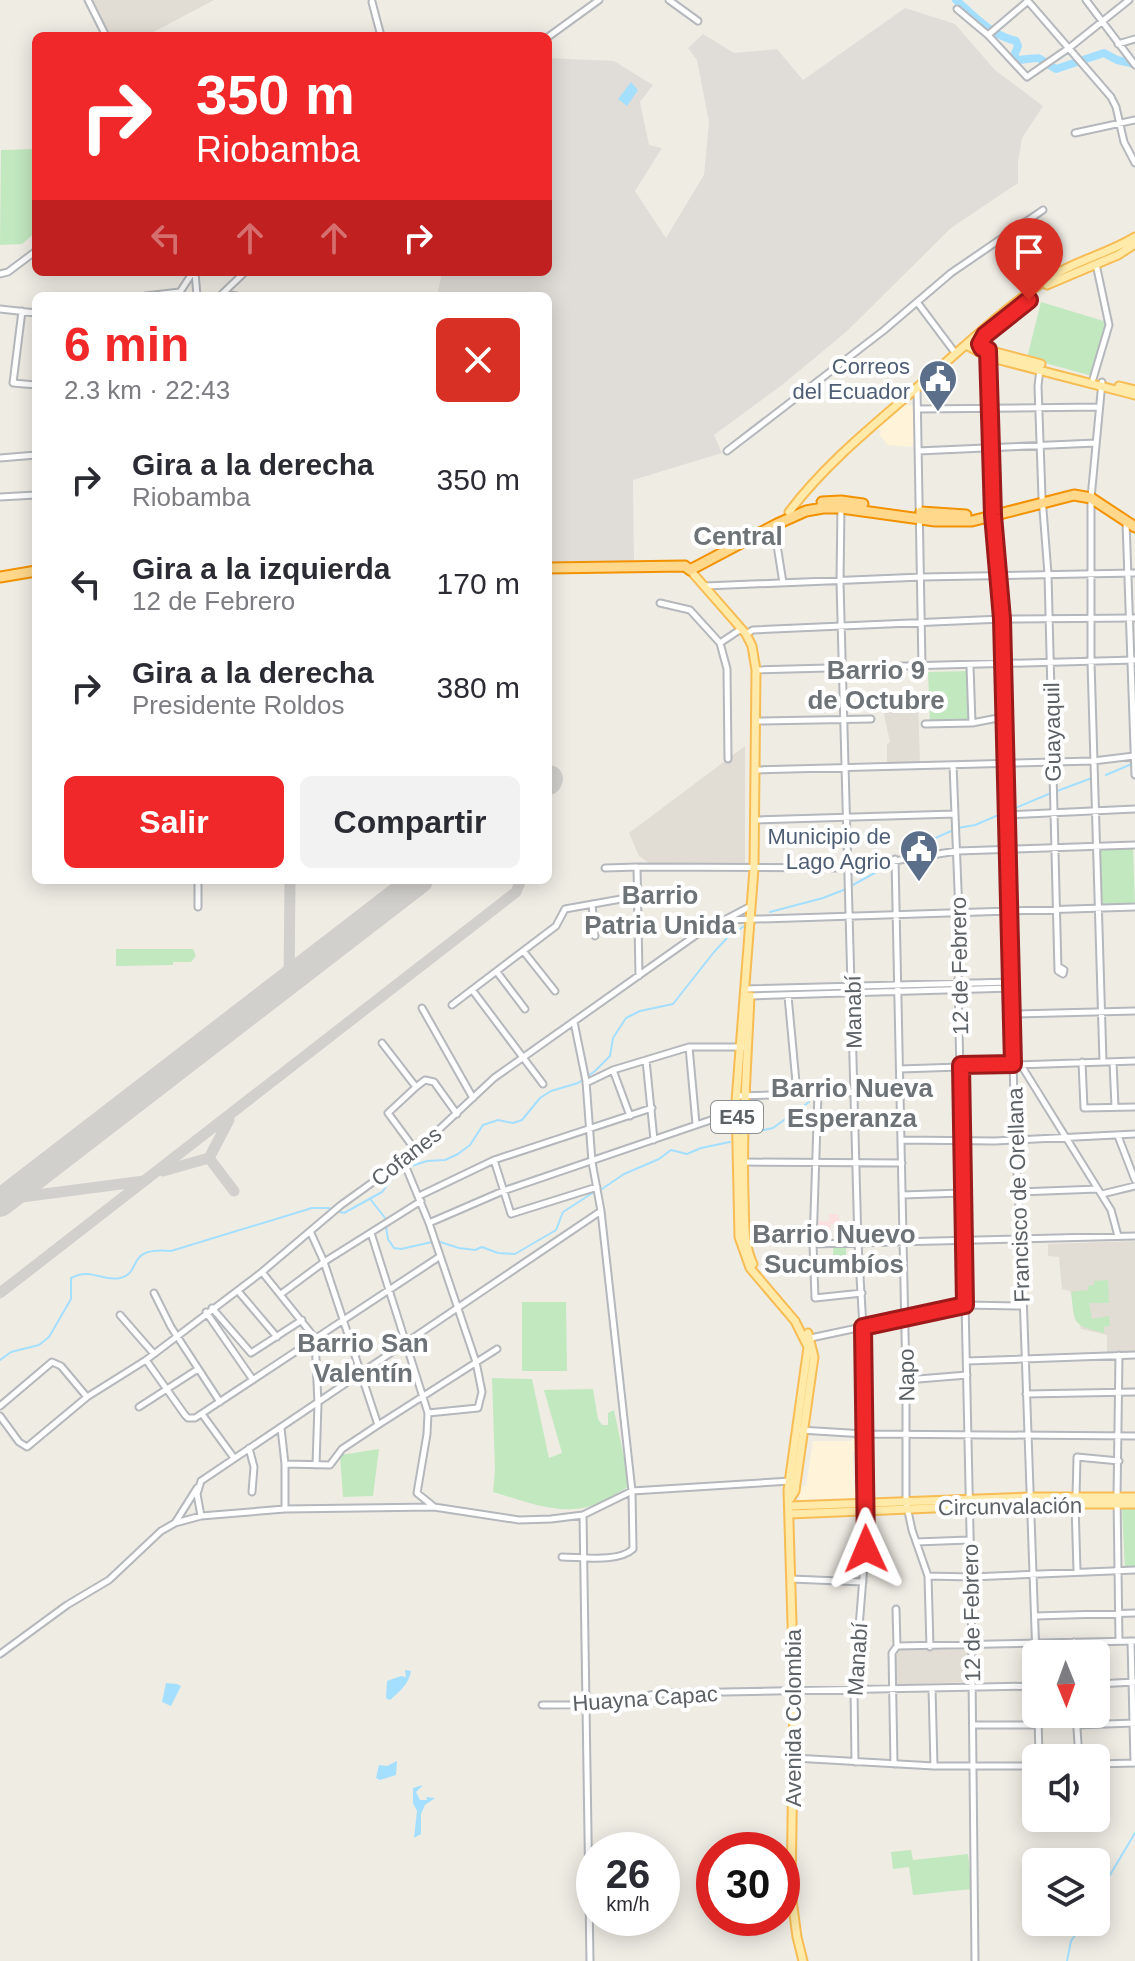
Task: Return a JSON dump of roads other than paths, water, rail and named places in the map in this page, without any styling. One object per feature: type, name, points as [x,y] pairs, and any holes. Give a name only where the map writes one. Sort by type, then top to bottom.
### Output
[{"type":"highway","points":[[688,568],[804,505],[841,504],[919,515],[964,515],[993,513],[1042,500],[1057,492],[1091,494],[1131,522]]},
{"type":"highway","points":[[552,568],[688,568],[806,511],[841,504]]},
{"type":"highway","points":[[0,577],[32,572]]},
{"type":"main road","points":[[986,352],[981,341],[985,335],[1051,282],[1135,237]]},
{"type":"main road","points":[[789,512],[805,491],[870,426],[1050,278],[1135,244]]},
{"type":"main road","points":[[966,345],[1102,384]]},
{"type":"main road","points":[[1040,366],[1135,392]]},
{"type":"main road","name":"E45","points":[[688,568],[744,631],[752,646],[756,670],[754,869],[740,1096],[740,1248],[750,1268],[808,1339]]},
{"type":"main road","name":"Avenida Colombia","points":[[803,1961],[791,1892],[794,1690],[790,1506],[808,1339]]},
{"type":"main road","name":"Circunvalación","points":[[790,1506],[865,1508],[1135,1497]]},
{"type":"main road","name":"Circunvalación","points":[[1117,1500],[1135,1504]]},
{"type":"street","points":[[88,0],[104,32]]},
{"type":"street","points":[[552,34],[599,0]]},
{"type":"street","points":[[669,0],[698,21]]},
{"type":"street","points":[[991,32],[1028,0],[1115,104],[1124,142],[1135,163]]},
{"type":"street","points":[[1086,0],[1135,65]]},
{"type":"street","points":[[957,9],[991,32],[1027,77],[1129,0]]},
{"type":"street","points":[[372,2],[380,32]]},
{"type":"street","points":[[1118,44],[1135,39]]},
{"type":"street","points":[[1075,133],[1135,120]]},
{"type":"street","points":[[727,451],[850,357],[951,273],[1043,210]]},
{"type":"street","points":[[0,274],[8,272],[32,254]]},
{"type":"street","points":[[1093,379],[1109,325],[1095,261]]},
{"type":"street","points":[[224,292],[241,276]]},
{"type":"street","points":[[917,302],[956,354]]},
{"type":"street","points":[[0,309],[32,312]]},
{"type":"street","points":[[22,311],[13,383],[32,385]]},
{"type":"street","name":"Francisco de Orellana","points":[[986,352],[993,513],[1002,619],[1015,1140],[1035,1640]]},
{"type":"street","name":"Guayaquil","points":[[1040,366],[1059,967]]},
{"type":"street","points":[[1102,384],[1091,494],[1091,662],[1103,1062]]},
{"type":"street","points":[[917,388],[922,667]]},
{"type":"street","points":[[918,409],[1099,407]]},
{"type":"street","points":[[918,451],[1096,443]]},
{"type":"street","points":[[0,458],[32,455]]},
{"type":"street","points":[[0,497],[32,495]]},
{"type":"street","name":"Manabí","points":[[841,504],[840,582],[865,1434],[863,1582],[854,1690],[855,1762]]},
{"type":"street","points":[[1131,522],[1127,574],[1132,618],[1135,773]]},
{"type":"street","points":[[774,525],[783,583]]},
{"type":"street","points":[[705,586],[922,577],[1135,573]]},
{"type":"street","points":[[660,603],[690,610],[720,643],[727,669],[728,759]]},
{"type":"street","points":[[720,643],[753,630],[1002,619],[1132,618]]},
{"type":"street","points":[[756,670],[1133,660]]},
{"type":"street","points":[[970,666],[972,723]]},
{"type":"street","points":[[925,724],[972,723],[1003,717]]},
{"type":"street","points":[[757,721],[871,719]]},
{"type":"street","points":[[756,770],[1093,761],[1134,756]]},
{"type":"street","points":[[755,820],[955,814],[953,765]]},
{"type":"street","points":[[1006,815],[1135,809]]},
{"type":"street","name":"12 de Febrero","points":[[955,814],[971,1577],[975,1961]]},
{"type":"street","points":[[605,868],[850,868],[957,851],[1135,845]]},
{"type":"street","name":"Napo","points":[[895,859],[907,1505],[928,1576],[930,1647]]},
{"type":"street","points":[[637,867],[639,976]]},
{"type":"street","points":[[198,884],[198,907]]},
{"type":"street","points":[[452,1005],[556,926],[565,909],[638,896]]},
{"type":"street","points":[[592,904],[595,936]]},
{"type":"street","name":"Cofanes","points":[[0,1416],[19,1442],[27,1447],[87,1397],[146,1360],[238,1291],[341,1205],[405,1162],[494,1078],[696,935],[751,906]]},
{"type":"street","name":"Cofanes","points":[[727,920],[1135,907]]},
{"type":"street","points":[[524,952],[555,991]]},
{"type":"street","points":[[497,972],[525,1009]]},
{"type":"street","points":[[746,994],[853,986],[1012,985]]},
{"type":"street","points":[[746,994],[853,994],[899,988]]},
{"type":"street","points":[[473,991],[543,1084]]},
{"type":"street","points":[[788,996],[797,1093]]},
{"type":"street","points":[[422,1008],[473,1098]]},
{"type":"street","points":[[1012,1014],[1135,1011]]},
{"type":"street","points":[[562,1557],[619,1555],[633,1549],[632,1491],[601,1211],[588,1128],[586,1080],[574,1022]]},
{"type":"street","points":[[382,1043],[416,1087]]},
{"type":"street","points":[[586,1080],[689,1047],[743,1047]]},
{"type":"street","points":[[689,1047],[696,1124]]},
{"type":"street","points":[[646,1060],[654,1140]]},
{"type":"street","points":[[900,1069],[1135,1061]]},
{"type":"street","points":[[1082,1062],[1084,1108],[1135,1107]]},
{"type":"street","points":[[1113,1062],[1115,1107]]},
{"type":"street","points":[[1021,1065],[1115,1218],[1118,1236]]},
{"type":"street","points":[[613,1070],[630,1116]]},
{"type":"street","points":[[416,1151],[388,1113],[416,1087],[425,1080],[434,1082],[457,1114]]},
{"type":"street","points":[[740,1096],[900,1091]]},
{"type":"street","points":[[818,1093],[813,1244],[815,1298],[862,1293]]},
{"type":"street","points":[[281,1294],[420,1198],[494,1160],[652,1108]]},
{"type":"street","points":[[429,1223],[503,1191],[740,1109]]},
{"type":"street","points":[[901,1140],[1015,1140],[1135,1134]]},
{"type":"street","points":[[1118,1136],[1135,1180]]},
{"type":"street","points":[[494,1160],[511,1214],[597,1187]]},
{"type":"street","points":[[405,1162],[458,1307],[482,1392],[478,1408],[428,1413]]},
{"type":"street","points":[[740,1162],[902,1163]]},
{"type":"street","points":[[1018,1192],[1100,1192],[1135,1186]]},
{"type":"street","points":[[902,1195],[962,1193]]},
{"type":"street","points":[[201,1516],[198,1488],[201,1481],[601,1211]]},
{"type":"street","points":[[310,1231],[324,1262],[378,1425]]},
{"type":"street","points":[[371,1233],[428,1413],[417,1493],[434,1507]]},
{"type":"street","points":[[813,1244],[1135,1236]]},
{"type":"street","points":[[146,1360],[188,1418],[202,1414],[439,1257]]},
{"type":"street","points":[[262,1272],[315,1338],[318,1404],[316,1465]]},
{"type":"street","points":[[238,1291],[277,1337]]},
{"type":"street","points":[[154,1293],[220,1402]]},
{"type":"street","points":[[808,1339],[965,1305],[1022,1306]]},
{"type":"street","points":[[209,1310],[251,1353],[302,1320]]},
{"type":"street","points":[[209,1310],[253,1380]]},
{"type":"street","points":[[120,1315],[154,1354]]},
{"type":"street","points":[[285,1464],[330,1465],[342,1449],[497,1349]]},
{"type":"street","points":[[1119,1355],[1119,1641]]},
{"type":"street","points":[[967,1361],[1135,1355]]},
{"type":"street","points":[[0,1406],[52,1362],[61,1366],[87,1397]]},
{"type":"street","points":[[139,1407],[198,1369]]},
{"type":"street","points":[[906,1380],[967,1375]]},
{"type":"street","points":[[1026,1394],[1135,1392]]},
{"type":"street","points":[[202,1414],[231,1460]]},
{"type":"street","points":[[281,1428],[285,1509]]},
{"type":"street","points":[[800,1430],[865,1434],[1135,1436]]},
{"type":"street","points":[[249,1448],[254,1467],[252,1492]]},
{"type":"street","points":[[1077,1571],[1077,1457],[1119,1461]]},
{"type":"street","points":[[0,1654],[67,1605],[109,1580],[161,1531],[175,1523],[201,1516],[285,1509],[434,1507],[519,1520],[551,1519],[583,1515],[632,1491],[793,1481]]},
{"type":"street","points":[[175,1523],[193,1490],[198,1488]]},
{"type":"street","points":[[583,1515],[590,1961]]},
{"type":"street","points":[[916,1542],[969,1540]]},
{"type":"street","points":[[928,1576],[1135,1570]]},
{"type":"street","points":[[791,1579],[863,1582]]},
{"type":"street","points":[[894,1764],[892,1653],[897,1646],[896,1609]]},
{"type":"street","points":[[1035,1616],[1135,1613]]},
{"type":"street","points":[[1110,1641],[1133,1641],[1135,1763],[1110,1764]]},
{"type":"street","points":[[897,1646],[1022,1645]]},
{"type":"street","points":[[1110,1683],[1133,1682]]},
{"type":"street","name":"Huayna Capac","points":[[542,1705],[631,1704],[650,1695],[1022,1686]]},
{"type":"street","points":[[932,1688],[934,1766]]},
{"type":"street","points":[[1110,1724],[1134,1723]]},
{"type":"street","points":[[973,1725],[1022,1725]]},
{"type":"street","points":[[794,1758],[934,1766],[1022,1766]]},
{"type":"water","points":[[631,82],[638,90],[627,106],[618,99]]},
{"type":"water","points":[[405,1670],[411,1671],[406,1684],[390,1700],[386,1698],[387,1681],[406,1677]]},
{"type":"water","points":[[166,1683],[181,1686],[171,1706],[162,1702]]},
{"type":"water","points":[[397,1761],[396,1775],[380,1780],[376,1778],[379,1765],[387,1766]]},
{"type":"water","points":[[423,1785],[416,1792],[420,1800],[435,1798],[425,1805],[421,1814],[421,1834],[414,1838],[417,1811],[413,1803],[413,1788]]},
{"type":"waterway","points":[[956,0],[991,30],[1016,41],[1018,46],[1014,56],[1018,60],[1040,58],[1056,69],[1104,53],[1135,64]]},
{"type":"waterway","points":[[1106,775],[1134,763]]},
{"type":"waterway","points":[[1057,791],[1092,778]]},
{"type":"waterway","points":[[915,847],[1051,793]]},
{"type":"waterway","points":[[851,886],[891,864]]},
{"type":"waterway","points":[[770,912],[846,889]]},
{"type":"waterway","points":[[0,1360],[11,1352],[39,1345],[49,1337],[71,1299],[71,1278],[85,1274],[120,1278],[127,1275],[140,1256],[146,1253],[171,1251],[312,1208],[328,1208],[344,1213],[382,1192],[399,1170],[458,1154],[470,1145],[483,1125],[498,1120],[513,1123],[522,1120],[540,1098],[551,1091],[578,1083],[595,1071],[610,1056],[613,1038],[626,1018],[640,1011],[673,1004],[714,952],[747,924]]},
{"type":"waterway","points":[[750,1133],[773,1128],[809,1102]]},
{"type":"waterway","points":[[602,1189],[671,1150],[687,1154],[730,1142]]},
{"type":"waterway","points":[[440,1242],[459,1248],[475,1250],[482,1247],[498,1253],[515,1254],[556,1230],[563,1212],[594,1192]]},
{"type":"waterway","points":[[371,1200],[385,1218]]},
{"type":"waterway","points":[[386,1227],[388,1239],[394,1248],[432,1242]]},
{"type":"waterway","points":[[1110,1875],[1135,1833]]},
{"type":"waterway","points":[[1067,1961],[1074,1936]]},
{"type":"place","name":"Correos del Ecuador","points":[[938,413]]},
{"type":"place","name":"Municipio de Lago Agrio","points":[[919,883]]},
{"type":"district","name":"Central","points":[[738,536]]},
{"type":"district","name":"Barrio 9 de Octubre","points":[[876,685]]},
{"type":"district","name":"Barrio Patria Unida","points":[[660,910]]},
{"type":"district","name":"Barrio Nueva Esperanza","points":[[852,1103]]},
{"type":"district","name":"Barrio Nuevo Sucumbíos","points":[[834,1249]]},
{"type":"district","name":"Barrio San Valentín","points":[[363,1358]]}]
